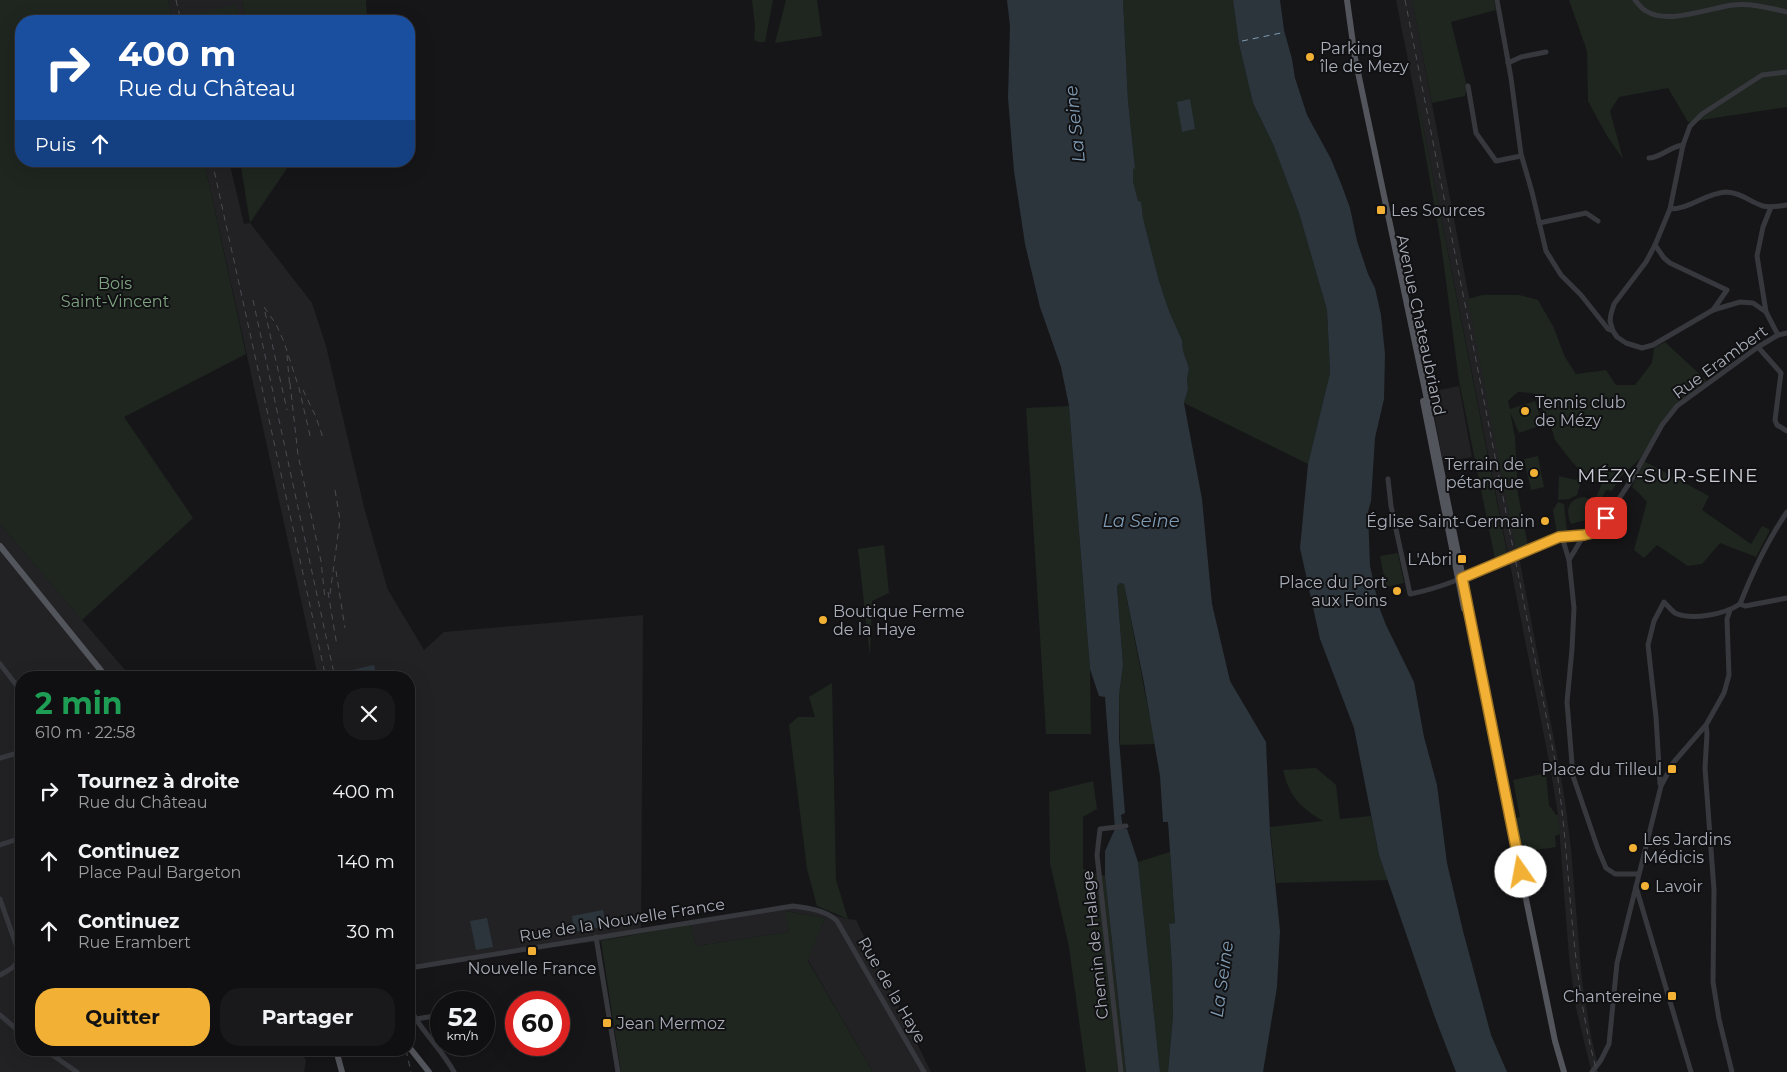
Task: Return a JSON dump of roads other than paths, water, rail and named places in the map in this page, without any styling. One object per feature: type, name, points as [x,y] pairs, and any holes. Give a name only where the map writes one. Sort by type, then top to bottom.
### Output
[{"type":"main road","name":"Avenue Chateaubriand","points":[[1346,0],[1354,70],[1460,580],[1468,628],[1476,654],[1554,1032],[1564,1072]]},
{"type":"main road","points":[[0,546],[101,671]]},
{"type":"main road","points":[[415,1054],[429,1072]]},
{"type":"main road","points":[[338,1056],[342,1072]]},
{"type":"street","points":[[1635,0],[1646,12],[1659,15],[1676,16],[1734,5],[1787,12]]},
{"type":"street","points":[[1499,1],[1521,156],[1546,251],[1562,276],[1581,295],[1617,338],[1642,348],[1653,345],[1714,310],[1740,302],[1753,303],[1766,312]]},
{"type":"street","points":[[1508,63],[1521,57],[1546,52]]},
{"type":"street","points":[[1612,331],[1610,321],[1614,304],[1646,262],[1670,209],[1683,145],[1690,126],[1710,109],[1762,75],[1787,72]]},
{"type":"street","points":[[1468,86],[1476,133],[1496,161],[1521,156]]},
{"type":"street","points":[[1649,158],[1656,158],[1673,146],[1683,145]]},
{"type":"street","points":[[1670,209],[1677,209],[1712,195],[1726,192],[1738,194],[1763,206],[1787,205]]},
{"type":"street","points":[[1771,207],[1763,227],[1757,256],[1766,312],[1778,335]]},
{"type":"street","points":[[1539,223],[1586,213],[1598,221]]},
{"type":"street","points":[[1655,245],[1670,263],[1727,290],[1714,310]]},
{"type":"street","name":"Rue Erambert","points":[[1584,535],[1597,532],[1632,479],[1662,425],[1677,406],[1758,347],[1787,332]]},
{"type":"street","points":[[1758,347],[1781,373],[1775,420],[1777,425],[1787,431]]},
{"type":"street","points":[[1388,479],[1391,506],[1410,594],[1434,589],[1460,580],[1560,537],[1584,535]]},
{"type":"street","points":[[1660,786],[1656,718],[1648,645],[1654,621],[1664,602],[1675,612],[1693,618],[1730,610],[1740,604],[1758,561],[1772,534],[1787,512]]},
{"type":"street","points":[[1569,560],[1584,535]]},
{"type":"street","points":[[1560,537],[1569,560],[1574,608],[1566,702],[1573,776],[1606,868],[1615,874],[1638,874]]},
{"type":"street","points":[[1740,604],[1745,606],[1787,598]]},
{"type":"street","points":[[1594,1070],[1609,1044],[1616,970],[1660,786],[1672,764],[1704,727],[1724,693],[1728,680],[1728,619],[1730,610]]},
{"type":"street","points":[[0,664],[15,683]]},
{"type":"street","points":[[1704,727],[1707,734],[1705,768],[1714,915],[1714,990],[1718,1019],[1732,1072]]},
{"type":"street","points":[[0,758],[15,754]]},
{"type":"street","name":"Chemin de Halage","points":[[1122,1072],[1098,855],[1100,829],[1126,826]]},
{"type":"street","points":[[0,845],[15,840]]},
{"type":"street","points":[[1635,887],[1691,1072]]},
{"type":"street","points":[[0,899],[15,942]]},
{"type":"street","name":"Rue de la Nouvelle France","points":[[415,967],[793,906],[821,911],[832,916],[837,921]]},
{"type":"street","name":"Rue de la Haye","points":[[837,921],[924,1072]]},
{"type":"street","points":[[596,937],[618,1072]]},
{"type":"street","points":[[0,975],[15,966]]},
{"type":"street","points":[[0,1015],[15,1028]]},
{"type":"street","points":[[430,1017],[416,1019],[445,1056],[454,1072]]},
{"type":"street","points":[[53,1056],[76,1072]]},
{"type":"water","name":"La Seine","points":[[1007,0],[1123,0],[1128,101],[1135,168],[1133,169],[1133,181],[1138,201],[1141,202],[1143,218],[1159,281],[1169,311],[1182,340],[1183,351],[1189,368],[1188,389],[1184,403],[1202,499],[1212,604],[1230,681],[1266,742],[1270,832],[1280,931],[1277,987],[1263,1072],[1168,1072],[1173,1016],[1169,924],[1175,923],[1168,822],[1163,822],[1160,776],[1144,683],[1124,584],[1120,583],[1117,586],[1123,665],[1119,695],[1119,739],[1125,813],[1121,815],[1123,829],[1127,829],[1138,862],[1160,1072],[1126,1072],[1105,876],[1105,851],[1115,829],[1105,697],[1099,696],[1090,669],[1069,406],[1061,367],[1040,307],[1025,244],[1014,171],[1008,98],[1010,26]]},
{"type":"water","points":[[1233,0],[1280,0],[1284,30],[1295,78],[1307,115],[1331,159],[1342,186],[1350,208],[1357,241],[1368,274],[1375,288],[1381,315],[1385,354],[1384,399],[1375,438],[1371,501],[1368,512],[1370,566],[1379,607],[1414,682],[1424,737],[1437,785],[1447,863],[1463,931],[1491,1035],[1507,1072],[1456,1072],[1434,1015],[1379,855],[1354,728],[1320,639],[1300,548],[1308,464],[1330,373],[1327,310],[1299,213],[1273,144],[1253,103],[1239,44]]},
{"type":"water","points":[[1190,99],[1195,129],[1182,132],[1177,102]]},
{"type":"water","points":[[374,665],[376,671],[347,671]]},
{"type":"water","points":[[603,910],[606,926],[574,932],[572,916]]},
{"type":"water","points":[[487,918],[493,947],[476,950],[470,921]]},
{"type":"railway","points":[[176,0],[180,15]]},
{"type":"railway","points":[[1405,0],[1556,766],[1581,996],[1597,1072]]},
{"type":"railway","points":[[213,167],[324,671]]},
{"type":"railway","points":[[253,300],[333,671]]},
{"type":"railway","points":[[264,307],[276,324],[284,342],[299,388],[311,440]]},
{"type":"railway","points":[[265,312],[287,410]]},
{"type":"railway","points":[[287,355],[290,389]]},
{"type":"railway","points":[[290,383],[298,455],[321,561],[325,599]]},
{"type":"railway","points":[[303,390],[316,417],[323,438]]},
{"type":"railway","points":[[330,594],[340,520],[335,490]]},
{"type":"railway","points":[[336,571],[345,628]]},
{"type":"railway","points":[[328,592],[337,646]]},
{"type":"railway","points":[[407,1056],[411,1072]]},
{"type":"place","name":"Parking île de Mezy","points":[[1310,57]]},
{"type":"place","name":"Les Sources","points":[[1381,210]]},
{"type":"place","name":"Tennis club de Mézy","points":[[1525,411]]},
{"type":"place","name":"Terrain de pétanque","points":[[1534,473]]},
{"type":"place","name":"Église Saint-Germain","points":[[1545,521]]},
{"type":"place","name":"L'Abri","points":[[1462,559]]},
{"type":"place","name":"Place du Port aux Foins","points":[[1397,591]]},
{"type":"place","name":"Boutique Ferme de la Haye","points":[[823,620]]},
{"type":"place","name":"Place du Tilleul","points":[[1672,769]]},
{"type":"place","name":"Les Jardins Médicis","points":[[1633,848]]},
{"type":"place","name":"Lavoir","points":[[1645,886]]},
{"type":"place","name":"Nouvelle France","points":[[532,951]]},
{"type":"place","name":"Chantereine","points":[[1672,996]]},
{"type":"place","name":"Jean Mermoz","points":[[607,1023]]},
{"type":"district","name":"MÉZY-SUR-SEINE","points":[[1668,475]]},
{"type":"park label","name":"Bois Saint-Vincent","points":[[115,292]]}]
